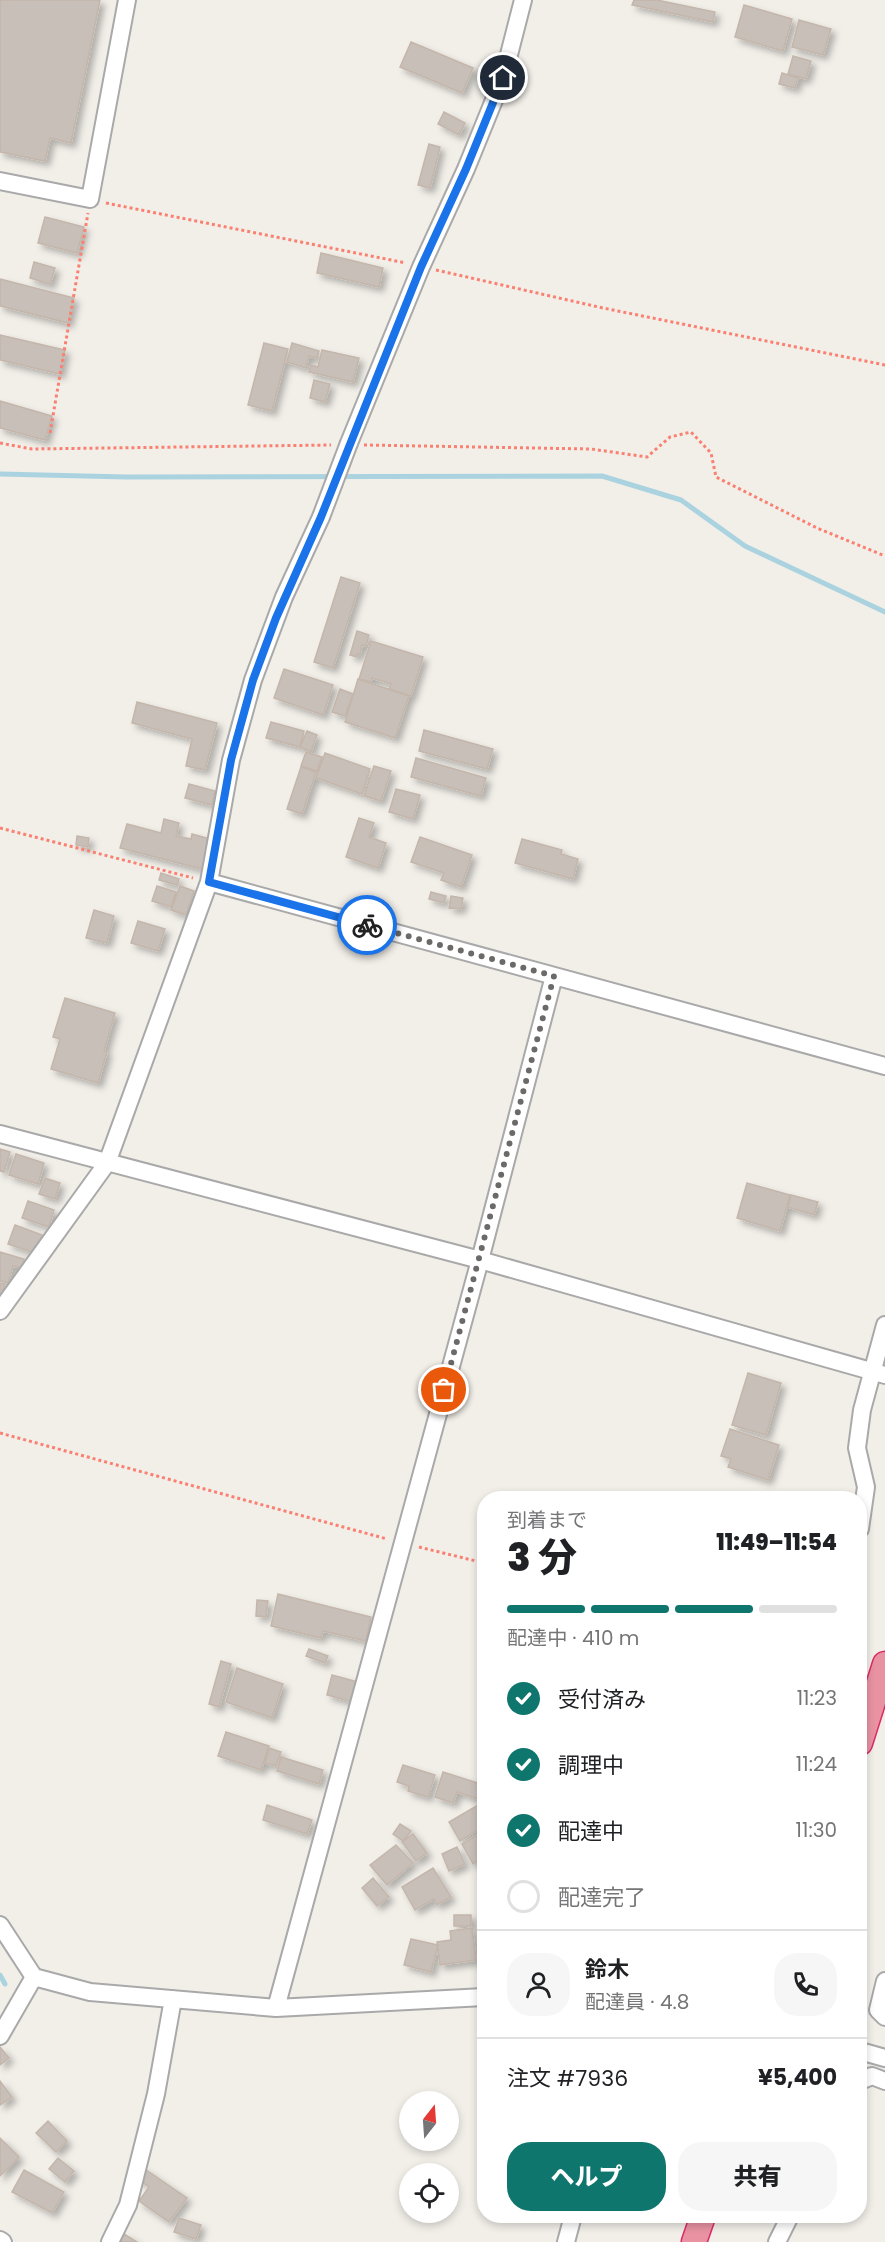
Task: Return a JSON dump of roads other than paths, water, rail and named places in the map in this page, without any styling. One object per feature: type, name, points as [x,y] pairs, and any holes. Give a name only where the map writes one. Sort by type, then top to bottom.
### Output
[{"type":"highway","points":[[867,1721],[885,1664]]},
{"type":"highway","points":[[694,2242],[701,2223]]},
{"type":"street","points":[[0,181],[90,200],[127,0]]},
{"type":"street","points":[[0,1311],[107,1163],[209,882],[231,760],[253,680],[284,597],[352,444],[421,267],[466,169],[503,78],[524,0]]},
{"type":"street","points":[[209,882],[885,1066]]},
{"type":"street","points":[[276,2008],[480,1260],[554,976]]},
{"type":"street","points":[[0,1134],[480,1260],[878,1373]]},
{"type":"street","points":[[865,1491],[857,1448],[862,1410],[878,1373],[885,1325]]},
{"type":"street","points":[[0,1925],[34,1977],[90,1992],[276,2008],[477,1996]]},
{"type":"street","points":[[0,2036],[34,1977]]},
{"type":"street","points":[[885,1981],[878,2010],[885,2017]]},
{"type":"street","points":[[110,2242],[128,2205],[156,2094],[173,1999]]},
{"type":"street","points":[[867,2053],[885,2058]]},
{"type":"street","points":[[867,2078],[872,2076],[885,2081]]},
{"type":"street","points":[[566,2242],[571,2223]]},
{"type":"street","points":[[777,2242],[786,2223]]},
{"type":"waterway","points":[[0,474],[127,477],[602,476],[681,500],[745,546],[885,612]]},
{"type":"waterway","points":[[0,1975],[5,1984]]}]
